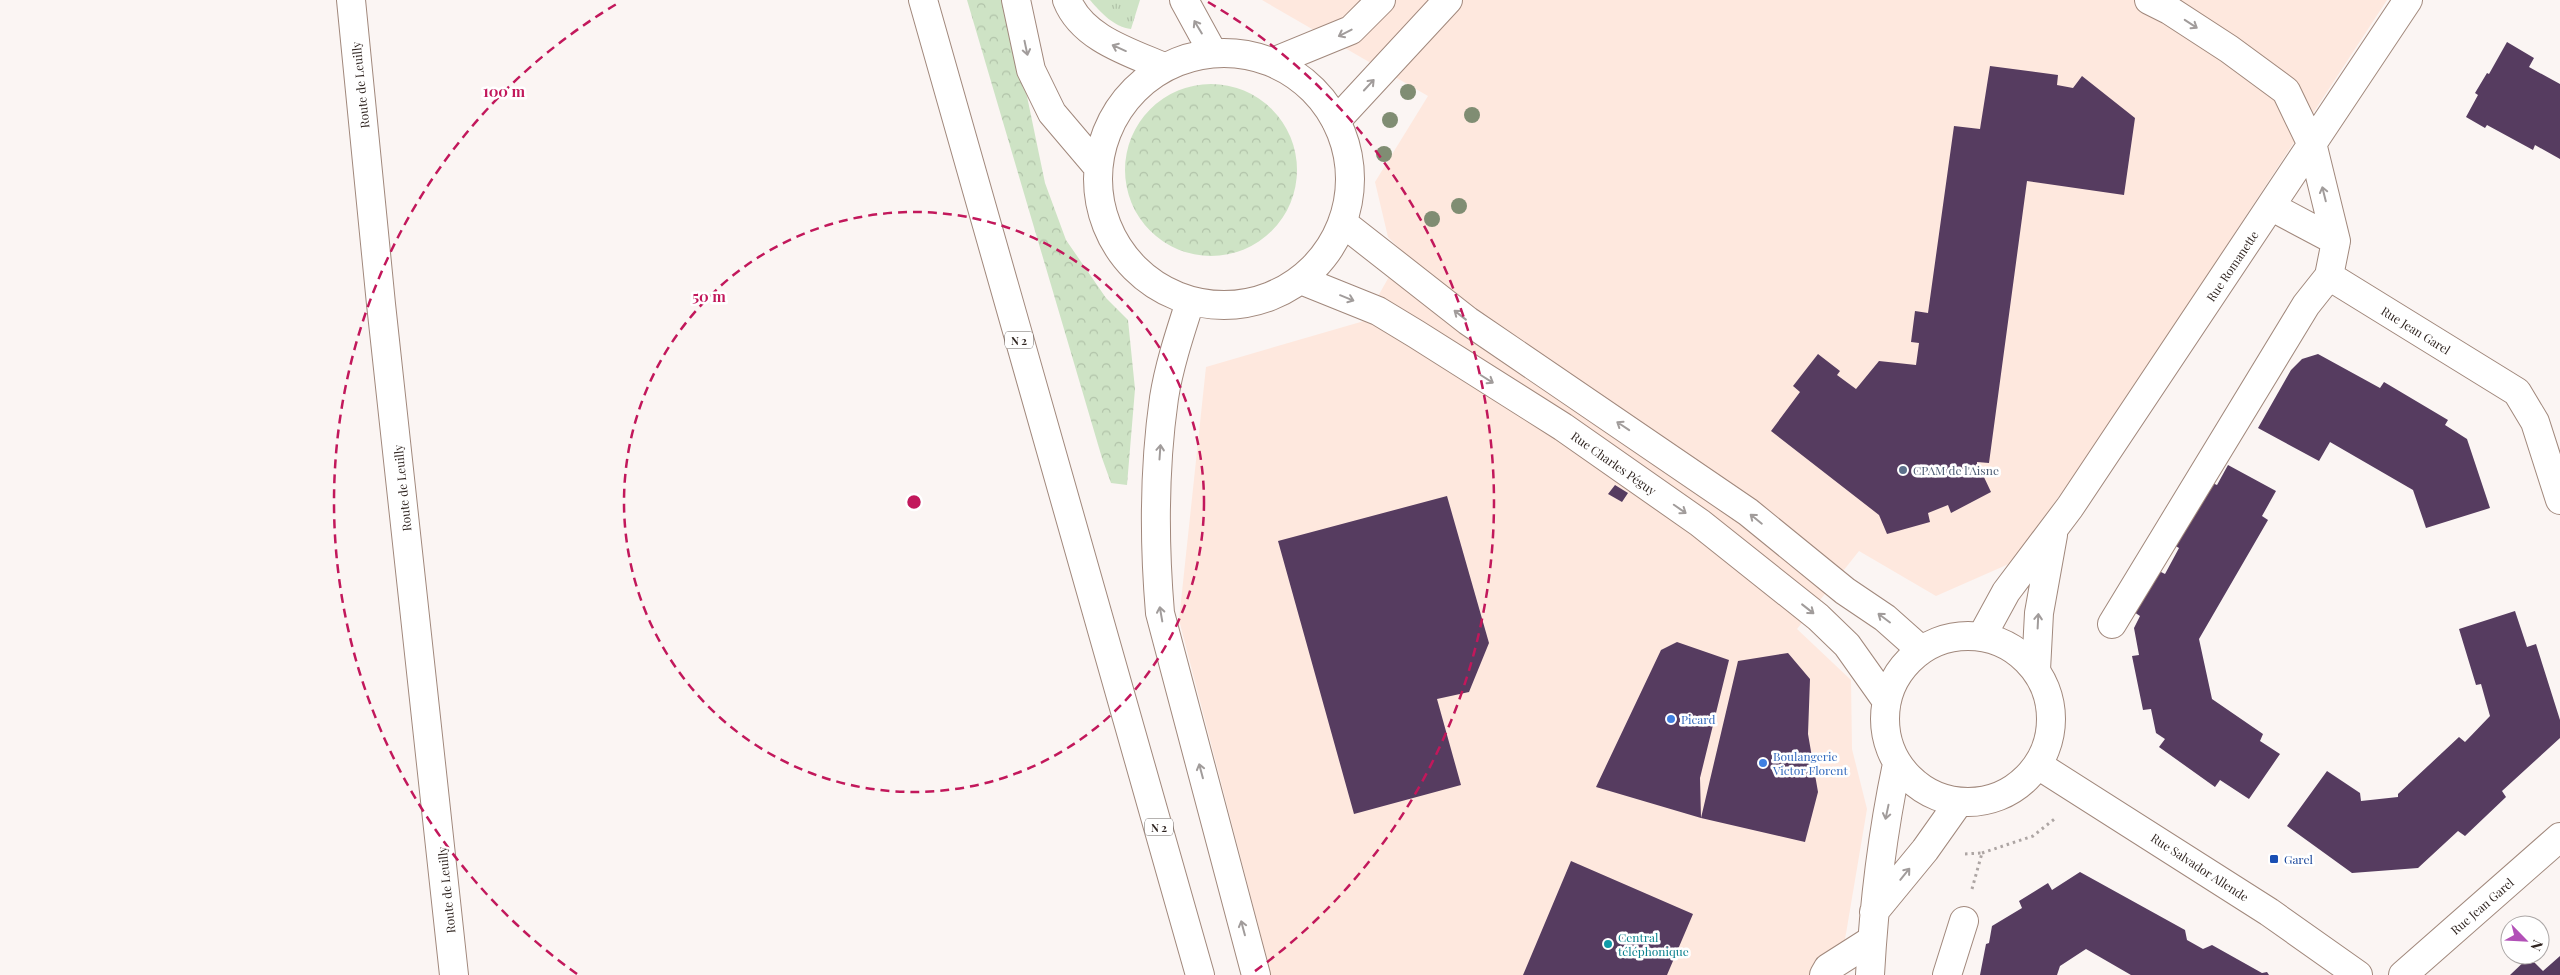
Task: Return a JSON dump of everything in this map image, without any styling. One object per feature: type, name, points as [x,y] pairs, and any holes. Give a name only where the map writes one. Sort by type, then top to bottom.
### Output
[{"type":"main road","name":"Route de Leuilly","points":[[351,0],[381,304],[454,975]]},
{"type":"main road","name":"N 2","points":[[923,0],[1200,975]]},
{"type":"main road","points":[[1016,0],[1031,70],[1052,113],[1097,166]]},
{"type":"main road","points":[[1066,0],[1071,12],[1106,42],[1164,67]]},
{"type":"main road","points":[[1184,0],[1213,52]]},
{"type":"main road","points":[[1273,62],[1351,30],[1381,0]]},
{"type":"main road","points":[[1336,121],[1448,0]]},
{"type":"main road","points":[[2112,624],[2306,305],[2329,276],[2336,241],[2313,147],[2286,91],[2229,49],[2169,10],[2149,0]]},
{"type":"main road","name":"Rue Romanette","points":[[1982,636],[2006,592],[2054,531],[2313,147],[2408,0]]},
{"type":"main road","points":[[1213,52],[1244,54],[1273,62],[1300,78],[1321,97],[1336,121],[1348,154],[1350,189],[1343,224],[1332,245],[1318,264],[1302,280],[1276,295],[1248,304],[1219,307],[1190,302],[1157,288],[1129,265],[1109,235],[1098,202],[1097,166],[1108,126],[1131,92],[1164,67],[1188,57],[1213,52]]},
{"type":"main road","points":[[2272,207],[2336,241]]},
{"type":"main road","points":[[1343,224],[1468,321],[1748,512],[1844,591],[1885,618],[1922,650]]},
{"type":"main road","name":"Rue Jean Garel","points":[[2329,276],[2517,392],[2535,422],[2560,500]]},
{"type":"main road","name":"Rue Charles Péguy","points":[[1302,280],[1378,311],[1416,334],[1563,427],[1700,523],[1818,617],[1847,645],[1886,700]]},
{"type":"main road","points":[[1190,302],[1164,398],[1156,509],[1156,568],[1160,612],[1256,975]]},
{"type":"main road","name":"Rue Romanette","points":[[2036,670],[2039,613],[2054,531]]},
{"type":"main road","points":[[1961,635],[1982,636],[2003,643],[2021,654],[2036,670],[2046,687],[2051,707],[2050,734],[2047,747],[2038,765],[2019,785],[1996,798],[1978,802],[1959,802],[1941,799],[1924,791],[1909,779],[1897,764],[1888,744],[1884,722],[1886,700],[1894,680],[1906,663],[1922,650],[1941,640],[1961,635]]},
{"type":"main road","points":[[1870,975],[1874,912],[1884,827],[1897,764]]},
{"type":"main road","name":"Rue Salvador Allende","points":[[2038,765],[2269,912],[2358,975]]},
{"type":"main road","points":[[1874,912],[1924,850],[1959,802]]},
{"type":"main road","name":"Rue Jean Garel","points":[[2403,975],[2560,837]]},
{"type":"main road","points":[[1947,975],[1964,921]]},
{"type":"main road","points":[[1824,975],[1828,968],[1872,940]]},
{"type":"path","points":[[1982,853],[2033,836],[2060,814],[2076,788]]},
{"type":"shaded area","points":[[1262,0],[2387,0],[2096,445],[2011,563],[1936,596],[1859,551],[1797,629],[1851,680],[1852,749],[1867,809],[1839,975],[1271,975],[1179,620],[1206,367],[1364,321],[1403,252],[1388,237],[1375,182],[1428,96]]},
{"type":"green space","points":[[967,0],[1007,0],[1045,183],[1066,240],[1106,298],[1128,320],[1135,389],[1127,485],[1111,483],[1102,458]]},
{"type":"green space","points":[[1090,0],[1140,0],[1131,29],[1113,22]]},
{"type":"green space","points":[[1211,84],[1228,86],[1244,91],[1272,109],[1290,137],[1295,153],[1297,170],[1295,187],[1290,203],[1272,231],[1244,249],[1228,254],[1211,256],[1194,254],[1178,249],[1150,231],[1132,203],[1127,187],[1125,170],[1127,153],[1132,137],[1150,109],[1178,91],[1194,86]]},
{"type":"building","points":[[2507,42],[2534,58],[2529,67],[2560,84],[2560,159],[2535,145],[2533,150],[2487,125],[2485,128],[2466,117],[2478,95],[2475,93],[2487,73],[2489,74]]},
{"type":"building","points":[[1990,66],[2058,75],[2057,85],[2073,88],[2082,76],[2135,118],[2124,195],[2027,181],[1989,463],[1977,462],[1979,473],[1983,475],[1991,492],[1951,513],[1948,505],[1928,513],[1930,522],[1887,534],[1879,515],[1771,431],[1800,392],[1793,386],[1818,354],[1840,371],[1837,375],[1856,389],[1879,361],[1916,365],[1919,343],[1911,342],[1915,311],[1928,313],[1954,126],[1980,129]]},
{"type":"building","points":[[2318,354],[2380,388],[2384,382],[2448,420],[2445,425],[2467,439],[2490,508],[2426,528],[2413,490],[2330,442],[2319,461],[2258,428],[2291,370],[2302,359]]},
{"type":"building","points":[[2228,465],[2276,491],[2262,516],[2268,520],[2199,639],[2212,699],[2263,734],[2260,741],[2280,754],[2249,799],[2220,780],[2215,787],[2159,747],[2165,739],[2156,733],[2151,709],[2143,710],[2132,656],[2139,655],[2134,628],[2140,616],[2134,612],[2157,570],[2165,574],[2179,548],[2172,544],[2208,481],[2217,485]]},
{"type":"building","points":[[1615,485],[1628,493],[1622,502],[1608,494]]},
{"type":"building","points":[[1447,496],[1489,643],[1469,692],[1437,699],[1461,785],[1354,814],[1278,541]]},
{"type":"building","points":[[2515,611],[2527,647],[2536,644],[2560,720],[2560,738],[2502,791],[2506,797],[2465,836],[2458,831],[2418,868],[2352,873],[2287,826],[2327,771],[2360,793],[2361,801],[2398,797],[2398,794],[2459,737],[2465,742],[2490,716],[2481,684],[2476,685],[2459,629]]},
{"type":"building","name":"Picard","points":[[1677,642],[1729,660],[1700,778],[1701,818],[1596,787],[1661,650]]},
{"type":"building","name":"Boulangerie Victor Florent","points":[[1788,653],[1810,679],[1808,734],[1818,792],[1805,842],[1701,818],[1738,661]]},
{"type":"building","name":"Central téléphonique","points":[[1571,861],[1693,914],[1667,975],[1523,975]]},
{"type":"building","points":[[2080,872],[2185,930],[2187,940],[2203,949],[2212,945],[2262,973],[2267,972],[2269,975],[2131,975],[2086,949],[2060,966],[2057,975],[1980,975],[1986,944],[1989,943],[1992,926],[2022,908],[2019,901],[2048,883],[2052,890]]},
{"type":"building","points":[[2560,956],[2560,975],[2510,975],[2521,965],[2537,965],[2543,971]]},
{"type":"place","name":"CPAM de l'Aisne","points":[[1903,470]]},
{"type":"place","name":"Picard","points":[[1671,719]]},
{"type":"place","name":"Boulangerie Victor Florent","points":[[1763,763]]},
{"type":"place","name":"Garel","points":[[2274,859]]},
{"type":"place","name":"Central téléphonique","points":[[1608,944]]}]
